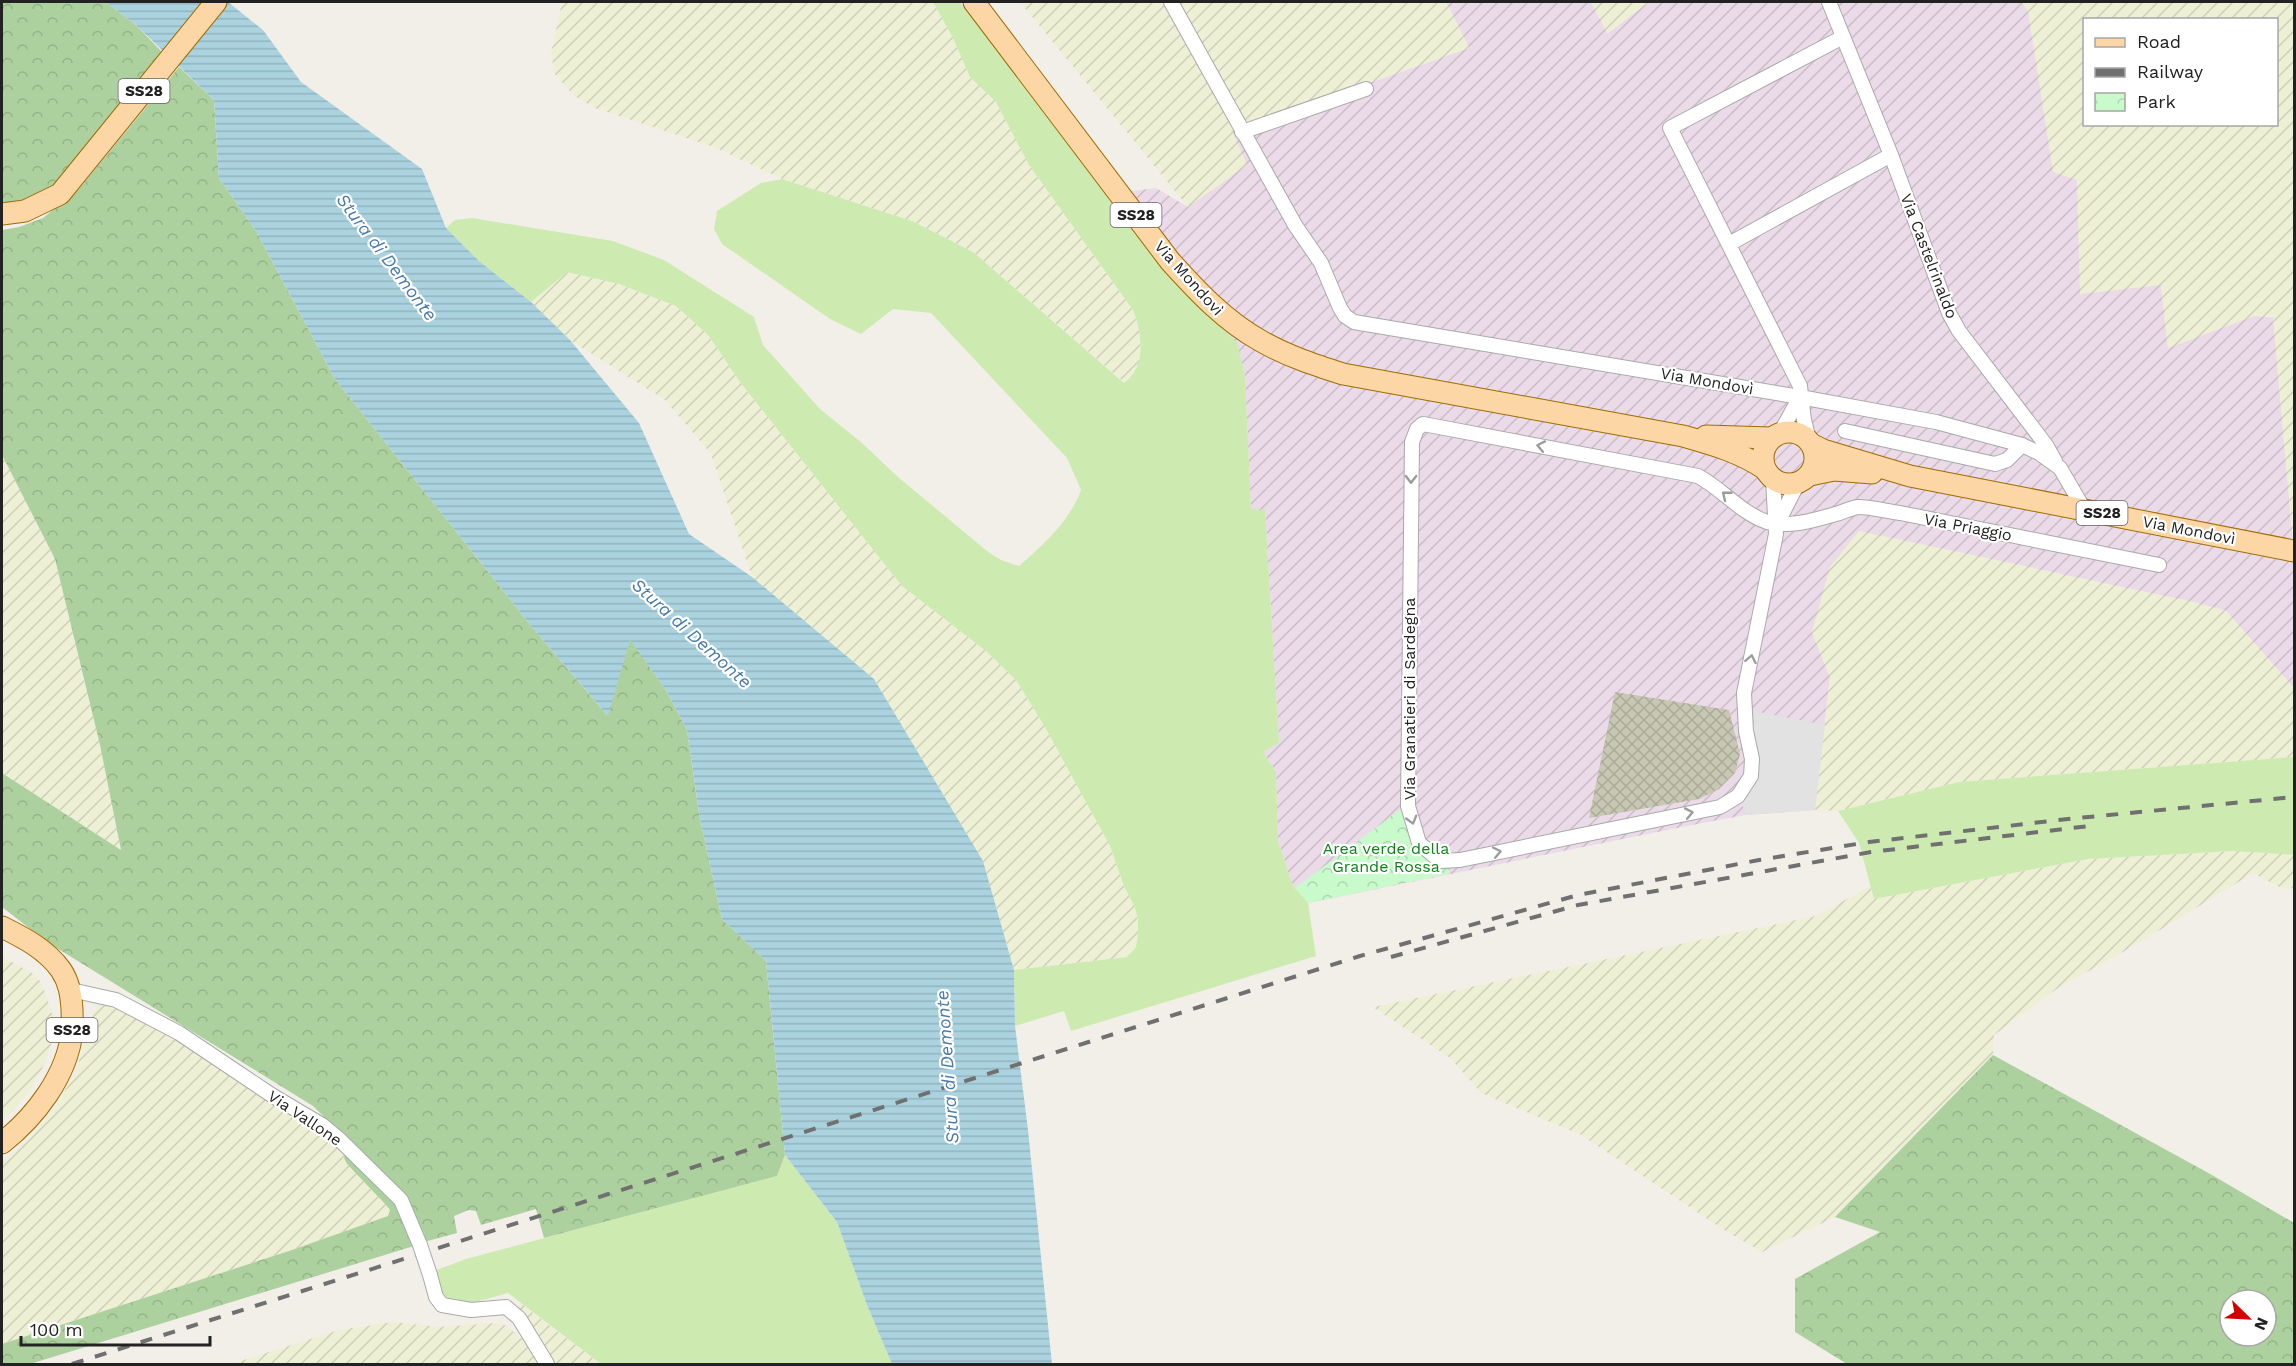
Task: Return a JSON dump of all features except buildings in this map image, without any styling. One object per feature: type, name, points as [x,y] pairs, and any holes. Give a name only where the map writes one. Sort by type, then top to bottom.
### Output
[{"type":"main road","name":"SS28","points":[[2,214],[25,211],[60,194],[216,2]]},
{"type":"main road","name":"Via Mondovì","points":[[974,2],[1170,261],[1202,297],[1227,319],[1260,341],[1299,360],[1343,374],[1683,436],[1722,447],[1752,460],[1769,474]]},
{"type":"main road","name":"SS28","points":[[1775,436],[1796,432],[1811,442]]},
{"type":"main road","name":"Via Mondovì","points":[[1683,436],[1775,436]]},
{"type":"main road","points":[[1769,474],[1763,453],[1775,436]]},
{"type":"main road","name":"Via Mondovì","points":[[1811,442],[1823,450],[1910,476],[2295,551]]},
{"type":"main road","points":[[1804,479],[1816,460],[1811,442]]},
{"type":"main road","name":"Via Mondovì","points":[[1804,479],[1834,471],[1910,476]]},
{"type":"main road","name":"SS28","points":[[1769,474],[1785,484],[1804,479]]},
{"type":"main road","name":"SS28","points":[[2,927],[36,946],[52,959],[62,972],[71,990],[72,1032],[65,1058],[54,1083],[32,1115],[2,1143]]},
{"type":"street","points":[[1172,2],[1242,132],[1366,89]]},
{"type":"street","name":"Via Castelrinaldo","points":[[1829,2],[1891,155],[1949,313],[2003,391],[2046,445],[2060,468]]},
{"type":"street","points":[[1811,442],[1800,397],[1800,386],[1670,128],[1843,38]]},
{"type":"street","name":"Via Mondovì","points":[[1242,132],[1295,225],[1321,262],[1345,316],[1354,322],[1936,422],[2022,445],[2040,453],[2060,468],[2084,509]]},
{"type":"street","points":[[1729,244],[1891,155]]},
{"type":"street","points":[[1775,436],[1800,397]]},
{"type":"street","name":"Via Granatieri di Sardegna","points":[[1777,524],[1744,510],[1710,482],[1698,476],[1423,424],[1417,429],[1412,442],[1411,472],[1408,806],[1419,843],[1440,861],[1460,860],[1720,807],[1737,796],[1751,776],[1752,759],[1746,731],[1744,693],[1777,524],[1804,479]]},
{"type":"street","points":[[1845,431],[1995,464],[2007,460],[2022,445]]},
{"type":"street","name":"Via Granatieri di Sardegna","points":[[1769,474],[1777,524]]},
{"type":"street","name":"Via Priaggio","points":[[1777,524],[1822,518],[1857,507],[1899,513],[2159,565]]},
{"type":"street","name":"Via Vallone","points":[[71,990],[116,1000],[179,1033],[273,1096],[322,1125],[401,1200],[420,1245],[436,1297],[442,1305],[471,1310],[506,1307],[519,1318],[547,1365]]},
{"type":"shaded area","points":[[562,2],[933,2],[953,38],[970,77],[996,101],[1029,165],[1133,310],[1140,335],[1140,361],[1132,377],[1125,383],[973,252],[912,221],[782,179],[714,147],[595,108],[573,95],[555,74],[551,54]]},
{"type":"shaded area","points":[[1020,2],[1446,2],[1469,48],[1232,131],[1247,165],[1188,207]]},
{"type":"shaded area","points":[[1446,2],[1591,2],[1608,33],[1649,2],[2022,2],[2028,11],[2077,179],[2161,285],[2168,347],[2254,316],[2273,317],[2294,554],[2294,688],[2226,611],[2172,598],[1812,632],[1830,677],[1815,810],[1746,815],[1308,903],[1293,886],[1278,841],[1276,772],[1263,752],[1279,743],[1265,510],[1251,510],[1245,376],[1237,343],[1192,300],[1114,199],[1131,191],[1156,188],[1188,207],[1231,131],[1469,48]]},
{"type":"shaded area","points":[[1591,2],[1649,2],[1607,33]]},
{"type":"shaded area","points":[[2022,2],[2294,2],[2294,554],[2273,317],[2254,316],[2168,348],[2161,285],[2080,294],[2077,180],[2053,172],[2028,11]]},
{"type":"shaded area","points":[[566,272],[619,284],[676,306],[708,335],[740,382],[902,586],[986,651],[1016,680],[1045,727],[1110,846],[1138,920],[1136,947],[1128,957],[1014,970],[983,861],[874,679],[752,577],[711,454],[665,400],[570,340],[531,302]]},
{"type":"shaded area","points":[[2,455],[55,559],[100,745],[121,850],[2,773]]},
{"type":"shaded area","points":[[1859,531],[2194,602],[2226,611],[2294,688],[2294,757],[1959,782],[1838,811],[1815,810],[1830,678],[1812,632],[1830,567]]},
{"type":"shaded area","points":[[1615,692],[1729,710],[1740,754],[1735,773],[1719,789],[1699,799],[1589,818]]},
{"type":"shaded area","points":[[1754,711],[1825,725],[1815,810],[1746,815],[1742,804],[1758,771],[1760,755],[1754,732]]},
{"type":"shaded area","points":[[2235,851],[2294,855],[2294,888],[2283,889],[2253,873],[2137,944],[2055,990],[1994,1035],[1993,1055],[1835,1217],[1762,1252],[1724,1230],[1581,1135],[1481,1093],[1450,1058],[1373,1007],[1816,916],[1870,886],[1874,899],[2088,859]]},
{"type":"shaded area","points":[[3,957],[32,973],[41,982],[54,1019],[52,1041],[45,1063],[31,1089],[2,1121]]},
{"type":"shaded area","points":[[109,1002],[185,1040],[318,1128],[346,1152],[347,1164],[390,1210],[388,1216],[289,1251],[2,1344],[2,1161],[32,1135],[57,1105],[76,1071],[95,1009],[98,1004]]},
{"type":"shaded area","points":[[521,1303],[601,1364],[551,1364],[518,1310]]},
{"type":"shaded area","points":[[394,1322],[439,1327],[496,1323],[507,1326],[523,1340],[538,1364],[231,1364],[339,1330]]},
{"type":"green space","points":[[2,2],[106,2],[136,25],[164,54],[50,190],[2,208]]},
{"type":"green space","points":[[933,2],[960,2],[1192,300],[1237,342],[1245,376],[1251,509],[1265,510],[1279,743],[1263,752],[1276,772],[1278,841],[1293,886],[1308,903],[1316,956],[1071,1031],[1064,1011],[1015,1026],[1014,970],[1128,957],[1136,947],[1138,920],[1110,846],[1045,727],[1016,680],[986,651],[902,586],[740,382],[708,335],[676,306],[619,284],[567,272],[531,302],[479,261],[446,228],[455,220],[472,218],[613,241],[664,260],[754,317],[763,345],[820,409],[987,551],[1001,560],[1019,566],[1055,532],[1070,512],[1081,490],[1067,458],[931,313],[893,309],[861,334],[830,319],[722,244],[714,229],[717,211],[761,183],[782,179],[912,221],[973,252],[1124,383],[1131,376],[1139,359],[1140,349],[1139,329],[1133,310],[1029,165],[996,102],[970,77],[953,38]]},
{"type":"green space","points":[[179,67],[214,100],[219,178],[256,231],[335,379],[532,627],[607,715],[630,639],[666,690],[687,730],[700,819],[722,919],[766,961],[785,1155],[777,1176],[544,1238],[536,1209],[481,1225],[476,1211],[469,1210],[454,1216],[457,1233],[424,1242],[405,1196],[313,1106],[47,942],[2,907],[2,773],[121,850],[100,745],[55,559],[2,455],[2,230],[19,227],[43,218],[79,189]]},
{"type":"green space","points":[[2294,757],[2294,855],[2234,851],[2088,859],[1874,899],[1859,843],[1838,811],[1959,782]]},
{"type":"green space","name":"Area verde della Grande Rossa","points":[[1401,809],[1412,840],[1423,851],[1452,866],[1448,874],[1308,903],[1295,888]]},
{"type":"green space","points":[[1993,1055],[2212,1175],[2294,1223],[2294,1364],[1847,1364],[1795,1332],[1795,1279],[1880,1232],[1835,1217]]},
{"type":"green space","points":[[346,1152],[399,1207],[414,1246],[30,1364],[2,1364],[2,1344],[289,1251],[388,1216],[390,1210],[347,1164],[344,1158]]},
{"type":"green space","points":[[785,1155],[837,1222],[867,1305],[892,1364],[601,1364],[508,1293],[472,1303],[450,1302],[441,1293],[434,1271],[466,1259],[777,1176]]},
{"type":"water","name":"Stura di Demonte","points":[[106,2],[228,2],[263,30],[301,82],[422,169],[446,228],[479,261],[531,302],[570,340],[639,423],[689,534],[752,577],[874,679],[983,861],[1014,970],[1015,1026],[1052,1364],[892,1364],[867,1305],[837,1222],[785,1155],[766,961],[722,919],[700,819],[687,730],[666,690],[630,640],[608,716],[532,627],[335,379],[256,231],[219,178],[214,100],[136,25]]},
{"type":"railway","points":[[72,1364],[1360,956],[1578,895],[1759,860],[1869,842],[2068,819],[2294,797]]},
{"type":"railway","points":[[1391,957],[1578,905],[1871,852],[2089,826]]}]
